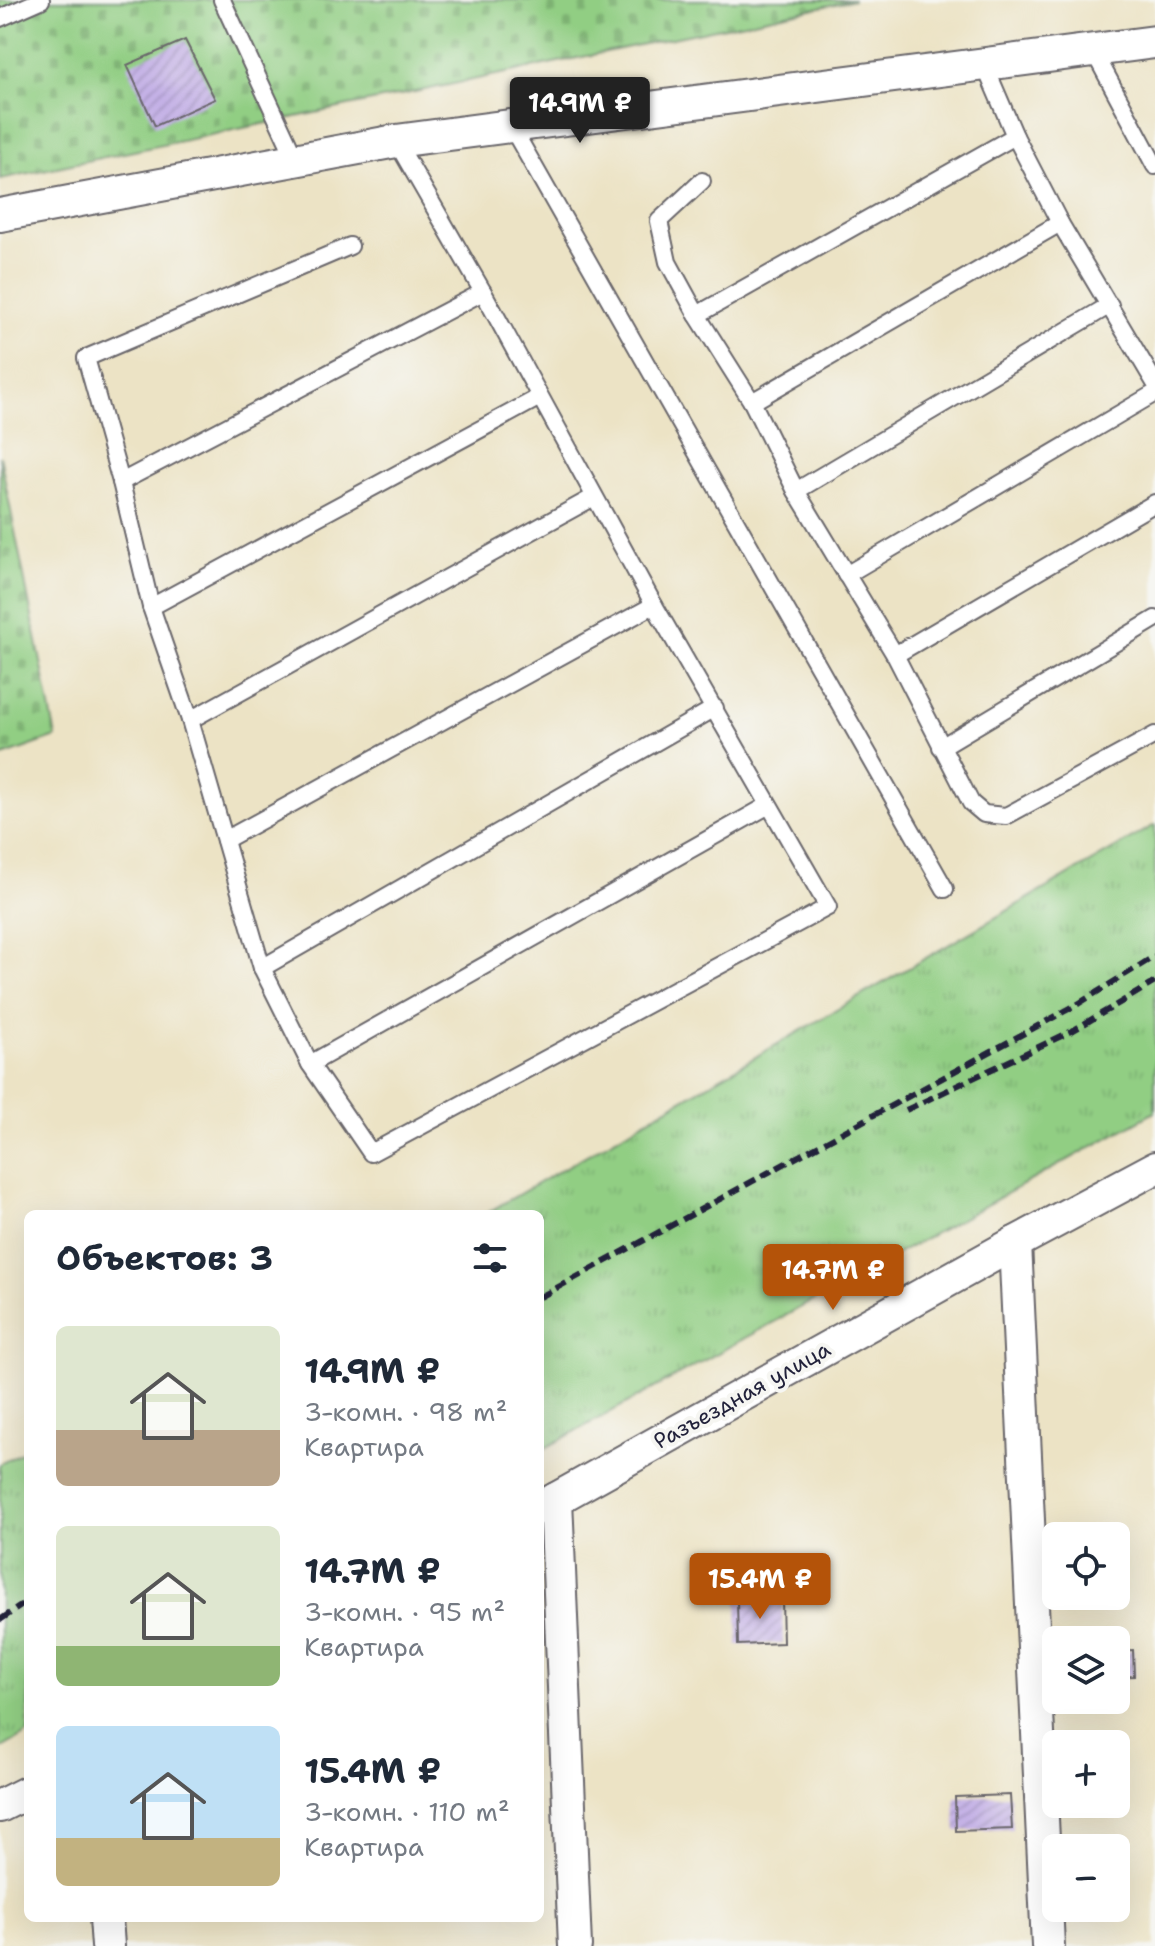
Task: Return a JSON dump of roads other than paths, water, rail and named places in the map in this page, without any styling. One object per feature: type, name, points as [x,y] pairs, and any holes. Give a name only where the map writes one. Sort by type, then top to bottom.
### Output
[{"type":"street","points":[[0,215],[396,141],[1155,42]]},
{"type":"street","name":"Разъездная улица","points":[[548,1503],[1155,1168]]},
{"type":"street","points":[[1015,1243],[1048,1946]]},
{"type":"street","points":[[548,1503],[575,1946]]},
{"type":"street","points":[[0,1806],[24,1794]]},
{"type":"street","points":[[106,1922],[108,1946]]},
{"type":"lane","points":[[0,18],[41,0]]},
{"type":"lane","points":[[222,0],[296,160]]},
{"type":"lane","points":[[1093,50],[1149,142],[1155,166]]},
{"type":"lane","points":[[984,64],[1015,136],[1060,223],[1155,383]]},
{"type":"lane","points":[[511,126],[945,889]]},
{"type":"lane","points":[[697,315],[1015,136]]},
{"type":"lane","points":[[350,246],[86,358],[121,482],[151,607],[190,720],[262,968],[310,1064],[371,1153],[828,907],[654,605],[538,398],[483,292],[396,141]]},
{"type":"lane","points":[[702,181],[659,221],[668,262],[697,315],[752,402],[796,491],[895,655],[971,803],[984,814],[1006,816],[1155,735]]},
{"type":"lane","points":[[752,402],[1060,223]]},
{"type":"lane","points":[[121,482],[483,292]]},
{"type":"lane","points":[[796,491],[1110,305]]},
{"type":"lane","points":[[846,575],[1155,393]]},
{"type":"lane","points":[[151,607],[538,398]]},
{"type":"lane","points":[[190,720],[594,497]]},
{"type":"lane","points":[[895,655],[1155,503]]},
{"type":"lane","points":[[225,840],[654,605]]},
{"type":"lane","points":[[941,747],[1155,619]]},
{"type":"lane","points":[[262,968],[715,708]]},
{"type":"lane","points":[[310,1064],[769,805]]},
{"type":"railway","points":[[544,1295],[1078,1004],[1155,956]]},
{"type":"railway","points":[[906,1110],[1072,1031],[1155,982]]},
{"type":"railway","points":[[0,1620],[24,1604]]}]
